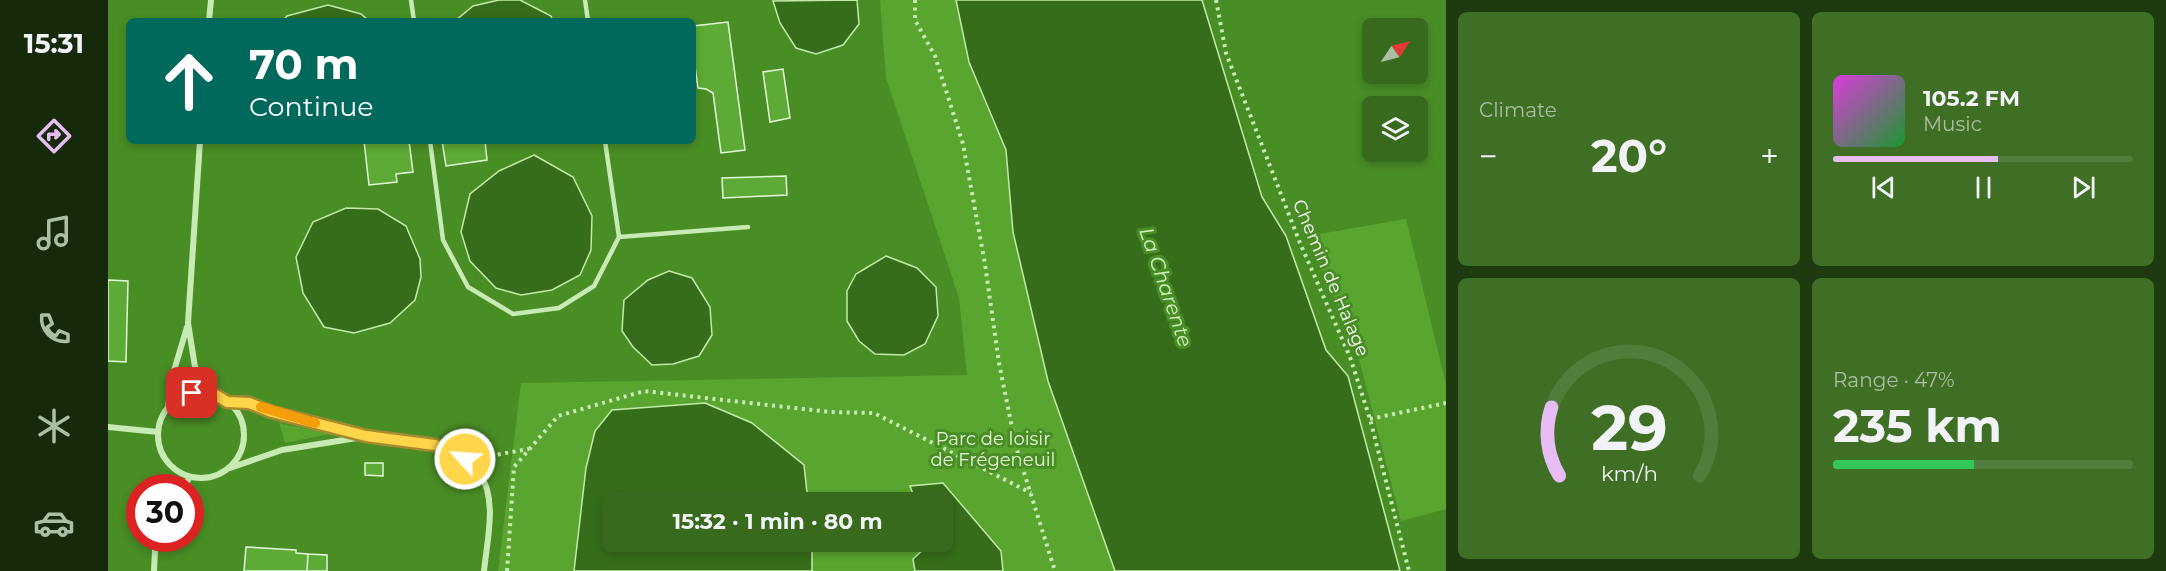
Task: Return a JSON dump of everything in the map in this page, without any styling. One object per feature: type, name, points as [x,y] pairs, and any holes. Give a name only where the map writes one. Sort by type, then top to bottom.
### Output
[{"type":"street","points":[[210,18],[211,0]]},
{"type":"street","points":[[168,407],[173,374],[188,323],[200,144]]},
{"type":"street","points":[[188,323],[195,367],[216,395],[236,411],[242,422],[244,434],[242,447],[236,459],[227,469]]},
{"type":"street","points":[[183,474],[170,465],[163,455],[158,432],[161,418],[168,407],[179,398],[192,393],[216,395]]},
{"type":"street","points":[[227,402],[249,403],[272,412],[366,436],[435,445],[465,459],[478,470],[486,483],[489,498],[484,571]]},
{"type":"street","points":[[108,427],[158,432]]},
{"type":"street","points":[[204,478],[282,450],[366,436]]},
{"type":"street","points":[[154,571],[155,552]]},
{"type":"lane","points":[[411,0],[414,18]]},
{"type":"lane","points":[[585,0],[588,18]]},
{"type":"lane","points":[[430,144],[443,240],[468,287],[513,314],[559,308],[594,286],[619,237],[605,144]]},
{"type":"lane","points":[[619,237],[748,227]]},
{"type":"path","points":[[915,0],[915,20],[935,56],[963,144],[985,264],[999,363],[1016,447],[1055,571]]},
{"type":"path","name":"Chemin de Halage","points":[[1216,0],[1226,53],[1300,243],[1350,357],[1370,419],[1409,571]]},
{"type":"path","points":[[507,571],[514,467],[558,416],[644,391],[830,412],[874,413],[1031,493]]},
{"type":"path","points":[[1370,419],[1446,403]]},
{"type":"path","points":[[465,459],[530,449]]},
{"type":"green space","name":"Parc de loisir de Frégeneuil","points":[[880,0],[964,0],[978,84],[1006,150],[1013,232],[1048,381],[1115,571],[498,571],[521,383],[967,375],[959,298],[886,78]]},
{"type":"green space","points":[[1406,219],[1446,384],[1446,509],[1401,521],[1358,355],[1308,236]]},
{"type":"green space","points":[[279,423],[330,434],[285,443]]},
{"type":"water","points":[[499,0],[520,0],[552,18],[459,18],[473,6]]},
{"type":"water","points":[[857,0],[859,24],[843,45],[816,54],[796,48],[780,23],[773,1]]},
{"type":"water","name":"La Charente","points":[[956,0],[1202,0],[1262,197],[1286,236],[1326,350],[1348,376],[1400,571],[1115,571],[1048,381],[1013,232],[1006,150],[969,62]]},
{"type":"water","points":[[328,5],[361,14],[366,18],[285,18]]},
{"type":"water","points":[[534,155],[573,177],[592,216],[591,250],[580,275],[552,290],[521,295],[496,288],[470,261],[461,232],[470,194],[499,171]]},
{"type":"water","points":[[346,208],[378,209],[406,226],[420,259],[421,277],[415,300],[390,323],[354,333],[324,327],[303,293],[296,257],[313,222]]},
{"type":"water","points":[[886,256],[917,268],[936,287],[938,316],[925,344],[904,355],[875,354],[859,341],[847,321],[847,291],[856,274]]},
{"type":"water","points":[[669,271],[692,278],[710,307],[712,335],[699,356],[673,364],[652,365],[633,347],[622,331],[624,300],[648,280]]},
{"type":"water","points":[[705,403],[752,423],[804,465],[807,492],[602,492],[602,552],[812,552],[812,571],[574,571],[586,468],[595,431],[612,410]]},
{"type":"water","points":[[943,483],[951,492],[912,492],[910,486]]},
{"type":"water","points":[[953,495],[1001,551],[1003,571],[915,571],[913,559],[921,552],[953,552]]},
{"type":"building","points":[[728,22],[745,150],[721,153],[713,93],[698,88],[696,26]]},
{"type":"building","points":[[783,69],[790,118],[770,122],[763,72]]},
{"type":"building","points":[[364,144],[409,144],[413,172],[396,174],[397,182],[369,185]]},
{"type":"building","points":[[442,144],[485,144],[487,160],[446,166]]},
{"type":"building","points":[[786,176],[787,195],[723,198],[722,178]]},
{"type":"building","points":[[108,280],[128,281],[126,362],[108,361]]},
{"type":"building","points":[[365,463],[383,463],[383,476],[365,475]]},
{"type":"building","points":[[246,547],[296,550],[296,553],[308,554],[307,571],[244,571]]},
{"type":"building","points":[[308,554],[327,555],[327,571],[307,571]]},
{"type":"slow traffic","points":[[261,407],[315,423]]},
{"type":"route","points":[[192,393],[216,395],[227,402],[249,403],[272,412],[366,436],[435,445],[465,459]]}]
